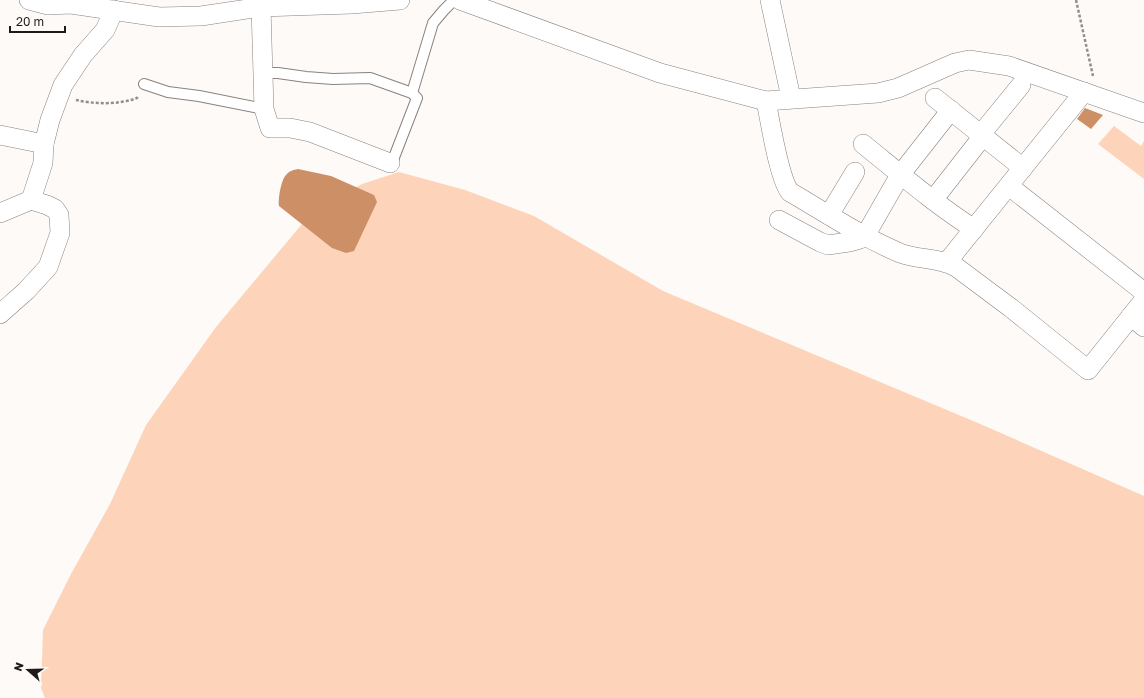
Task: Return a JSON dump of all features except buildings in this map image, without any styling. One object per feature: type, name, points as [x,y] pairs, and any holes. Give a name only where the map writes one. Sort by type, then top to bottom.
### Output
[{"type":"street","points":[[29,0],[48,6],[71,2],[159,16],[201,16],[261,7],[352,4],[400,0]]},
{"type":"street","points":[[460,0],[660,73],[766,100],[878,93],[898,88],[955,63],[969,60],[1009,66],[1144,113]]},
{"type":"street","points":[[770,0],[791,98]]},
{"type":"street","points":[[261,7],[264,109],[270,128],[290,128],[310,132],[390,163]]},
{"type":"street","points":[[31,200],[43,163],[44,144],[50,120],[63,85],[83,55],[105,30],[114,10]]},
{"type":"street","points":[[933,200],[1021,85]]},
{"type":"street","points":[[947,262],[1023,168],[1090,94]]},
{"type":"street","points":[[935,98],[1023,168]]},
{"type":"street","points":[[766,100],[786,187],[790,192],[865,236],[902,254],[947,262],[963,272],[1011,308],[1088,370],[1137,322],[1144,300]]},
{"type":"street","points":[[779,220],[828,245],[849,242],[865,236],[900,174],[951,110]]},
{"type":"street","points":[[0,135],[44,144]]},
{"type":"street","points":[[863,144],[933,200],[974,229]]},
{"type":"street","points":[[829,215],[855,172]]},
{"type":"street","points":[[1009,186],[1144,292]]},
{"type":"street","points":[[0,213],[31,200],[47,205],[55,209],[59,215],[60,233],[48,267],[26,291],[0,314]]},
{"type":"lane","points":[[412,93],[433,23],[454,0]]},
{"type":"lane","points":[[262,73],[278,73],[333,79],[370,78],[412,93],[417,98],[394,160],[390,163]]},
{"type":"lane","points":[[144,84],[168,92],[199,96],[264,109]]},
{"type":"path","points":[[1076,0],[1090,94]]},
{"type":"path","points":[[61,90],[63,94],[74,100],[108,103],[129,101],[137,98],[144,84]]},
{"type":"shaded area","points":[[1085,108],[1103,115],[1091,129],[1077,119]]},
{"type":"shaded area","points":[[1114,126],[1141,146],[1144,141],[1144,179],[1098,144]]},
{"type":"shaded area","points":[[298,169],[331,176],[374,195],[377,202],[354,251],[346,253],[332,248],[279,206],[280,190],[284,177],[293,170]]},
{"type":"shaded area","points":[[399,172],[465,190],[534,216],[663,291],[978,423],[1144,496],[1144,698],[45,698],[41,688],[43,630],[71,574],[110,504],[146,425],[216,327],[312,212],[362,184]]}]
